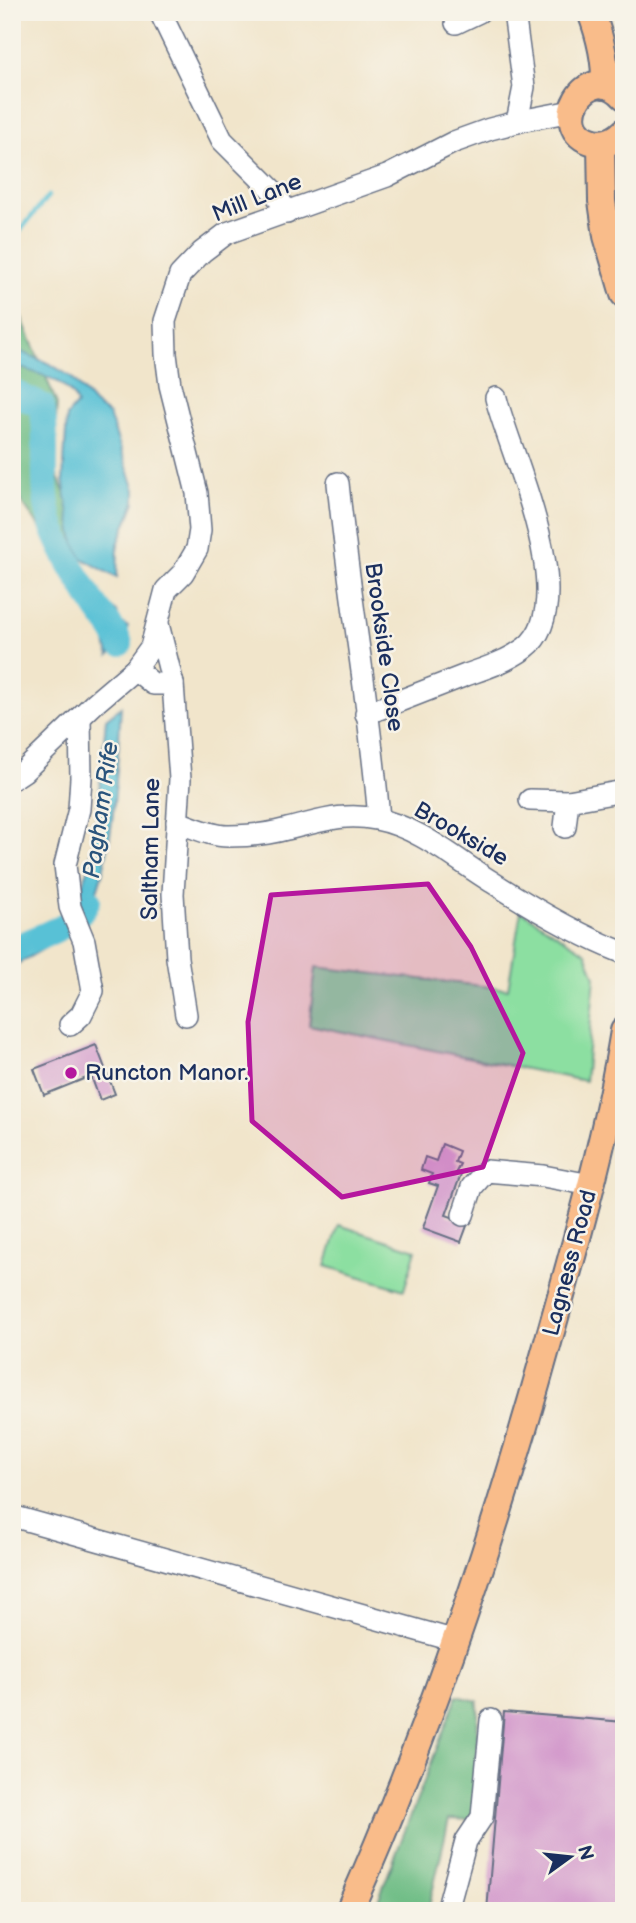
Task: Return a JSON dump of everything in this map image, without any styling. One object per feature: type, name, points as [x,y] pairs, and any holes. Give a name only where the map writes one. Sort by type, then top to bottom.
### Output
[{"type":"main road","points":[[591,12],[614,91]]},
{"type":"main road","points":[[614,91],[595,85],[579,94],[572,111],[576,130],[592,142],[612,137],[602,201],[605,225],[624,294]]},
{"type":"main road","name":"Lagness Road","points":[[349,1911],[419,1742],[456,1641],[529,1412],[591,1185],[616,1080],[624,1031]]},
{"type":"street","points":[[160,12],[222,140],[276,194],[287,213]]},
{"type":"street","points":[[456,23],[479,12]]},
{"type":"street","points":[[514,12],[527,120]]},
{"type":"street","points":[[525,12],[527,120]]},
{"type":"street","name":"Mill Lane","points":[[135,669],[151,647],[166,590],[183,573],[197,549],[200,530],[197,494],[167,364],[166,321],[180,275],[202,252],[227,233],[387,176],[454,142],[527,120],[572,111]]},
{"type":"street","points":[[366,714],[502,661],[526,647],[539,631],[545,610],[546,588],[542,546],[519,464],[495,425],[496,398]]},
{"type":"street","name":"Brookside Close","points":[[338,483],[346,566],[379,819]]},
{"type":"street","name":"Saltham Lane","points":[[157,618],[173,684],[180,779],[173,894],[177,958],[186,1015]]},
{"type":"street","points":[[12,779],[135,669],[153,684],[173,684]]},
{"type":"street","points":[[70,1025],[80,1015],[93,990],[84,941],[69,907],[65,865],[79,809],[80,718]]},
{"type":"street","points":[[530,800],[568,801],[624,791]]},
{"type":"street","points":[[565,827],[568,801]]},
{"type":"street","name":"Brookside","points":[[177,822],[226,836],[284,830],[330,817],[379,819],[445,850],[493,883],[576,932],[624,953]]},
{"type":"street","points":[[463,1215],[472,1187],[486,1171],[543,1176],[591,1185]]},
{"type":"street","points":[[12,1516],[456,1641]]},
{"type":"street","points":[[447,1911],[466,1840],[482,1817],[491,1720]]},
{"type":"highlighted area","points":[[428,884],[471,947],[523,1053],[483,1167],[342,1197],[252,1121],[248,1022],[271,895]]},
{"type":"green space","points":[[12,294],[57,404],[53,466],[86,543],[64,561],[12,489]]},
{"type":"green space","points":[[521,911],[586,953],[595,977],[585,1081],[309,1025],[316,967],[508,989]]},
{"type":"green space","points":[[339,1225],[416,1250],[404,1290],[326,1266]]},
{"type":"green space","points":[[457,1696],[478,1701],[476,1820],[449,1819],[428,1911],[374,1911]]},
{"type":"water","points":[[12,348],[50,364],[71,377],[94,404],[109,415],[135,490],[135,502],[118,544],[117,578],[82,558],[74,543],[63,479],[67,416],[77,404],[73,395],[59,383],[41,374],[12,365]]},
{"type":"water","points":[[110,607],[117,612],[119,621],[128,627],[120,644],[109,656],[102,623],[97,616]]},
{"type":"water","points":[[121,707],[116,788],[108,850],[92,903],[81,921],[77,898],[88,870],[95,834],[106,719]]},
{"type":"water","points":[[57,918],[62,938],[12,967],[12,942]]},
{"type":"building","name":"Runcton Manor.","points":[[96,1045],[115,1094],[100,1100],[91,1076],[44,1095],[34,1069]]},
{"type":"building","points":[[442,1144],[459,1151],[455,1162],[460,1164],[456,1172],[461,1174],[446,1215],[468,1223],[461,1242],[423,1228],[438,1186],[429,1183],[432,1174],[421,1170],[425,1157],[436,1161]]},
{"type":"building","points":[[504,1712],[624,1722],[624,1911],[487,1911]]},
{"type":"waterway","points":[[12,241],[48,196]]},
{"type":"waterway","name":"Pagham Rife","points":[[12,392],[42,406],[46,497],[53,528],[73,569],[120,644]]},
{"type":"waterway","name":"Pagham Rife","points":[[12,950],[75,918],[88,900]]},
{"type":"place","name":"Runcton Manor.","points":[[71,1073]]}]
